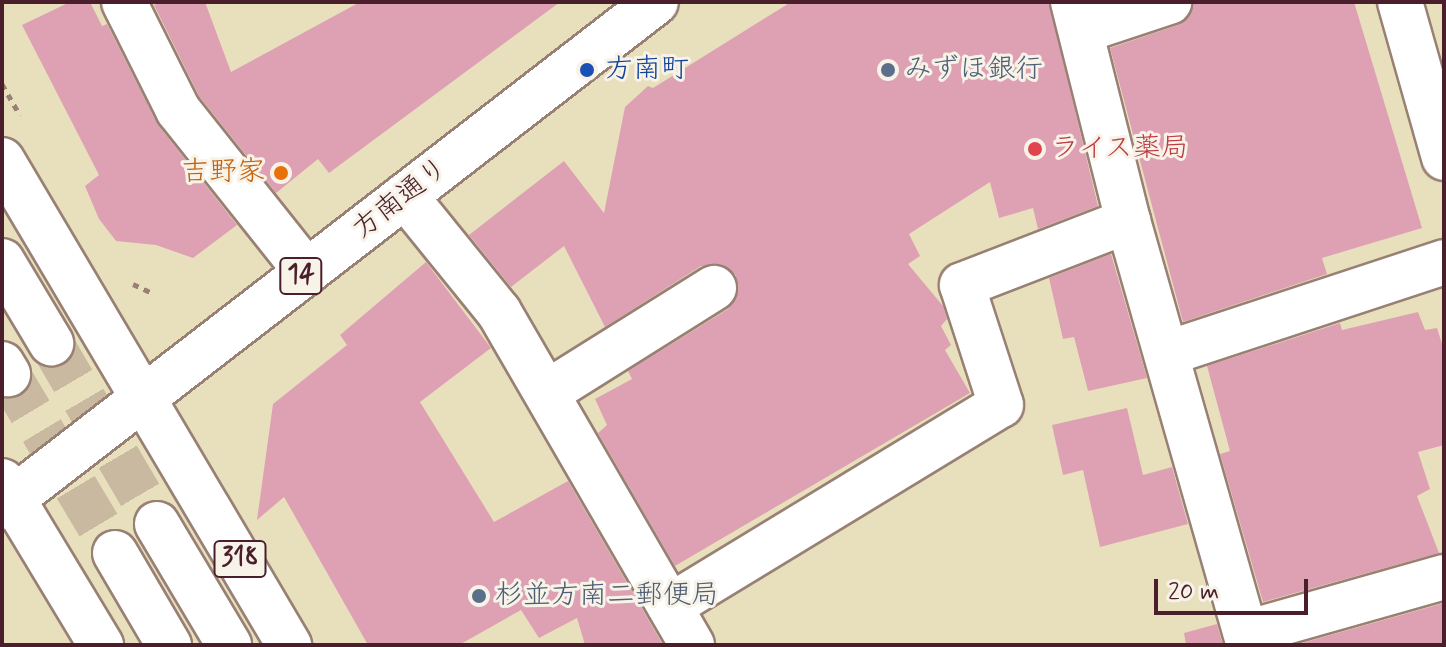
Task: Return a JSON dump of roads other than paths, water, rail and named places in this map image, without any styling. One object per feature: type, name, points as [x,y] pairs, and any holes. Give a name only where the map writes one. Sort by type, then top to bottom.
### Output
[{"type":"street","points":[[124,2],[178,110],[307,272]]},
{"type":"street","name":"方南通り","points":[[145,396],[656,2]]},
{"type":"street","points":[[1169,2],[1077,17],[1128,221],[1248,639],[1444,577]]},
{"type":"street","points":[[1400,2],[1444,158]]},
{"type":"street","name":"318","points":[[2,160],[145,396],[289,645]]},
{"type":"street","points":[[405,196],[499,312],[692,645]]},
{"type":"street","points":[[670,606],[1001,405],[962,285],[1128,221]]},
{"type":"street","points":[[2,261],[51,343]]},
{"type":"street","points":[[1168,353],[1444,262]]},
{"type":"street","points":[[548,392],[714,288]]},
{"type":"street","name":"14","points":[[6,496],[145,396]]},
{"type":"street","points":[[6,496],[101,645]]},
{"type":"street","name":"318","points":[[157,524],[229,645]]},
{"type":"street","points":[[115,553],[169,645]]},
{"type":"tunnel","points":[[51,343],[157,524]]},
{"type":"tunnel","points":[[8,374],[115,553]]},
{"type":"place","name":"方南町","points":[[587,70]]},
{"type":"place","name":"みずほ銀行","points":[[888,70]]},
{"type":"place","name":"ライス薬局","points":[[1035,149]]},
{"type":"place","name":"吉野家","points":[[281,173]]},
{"type":"place","name":"杉並方南二郵便局","points":[[479,596]]}]
